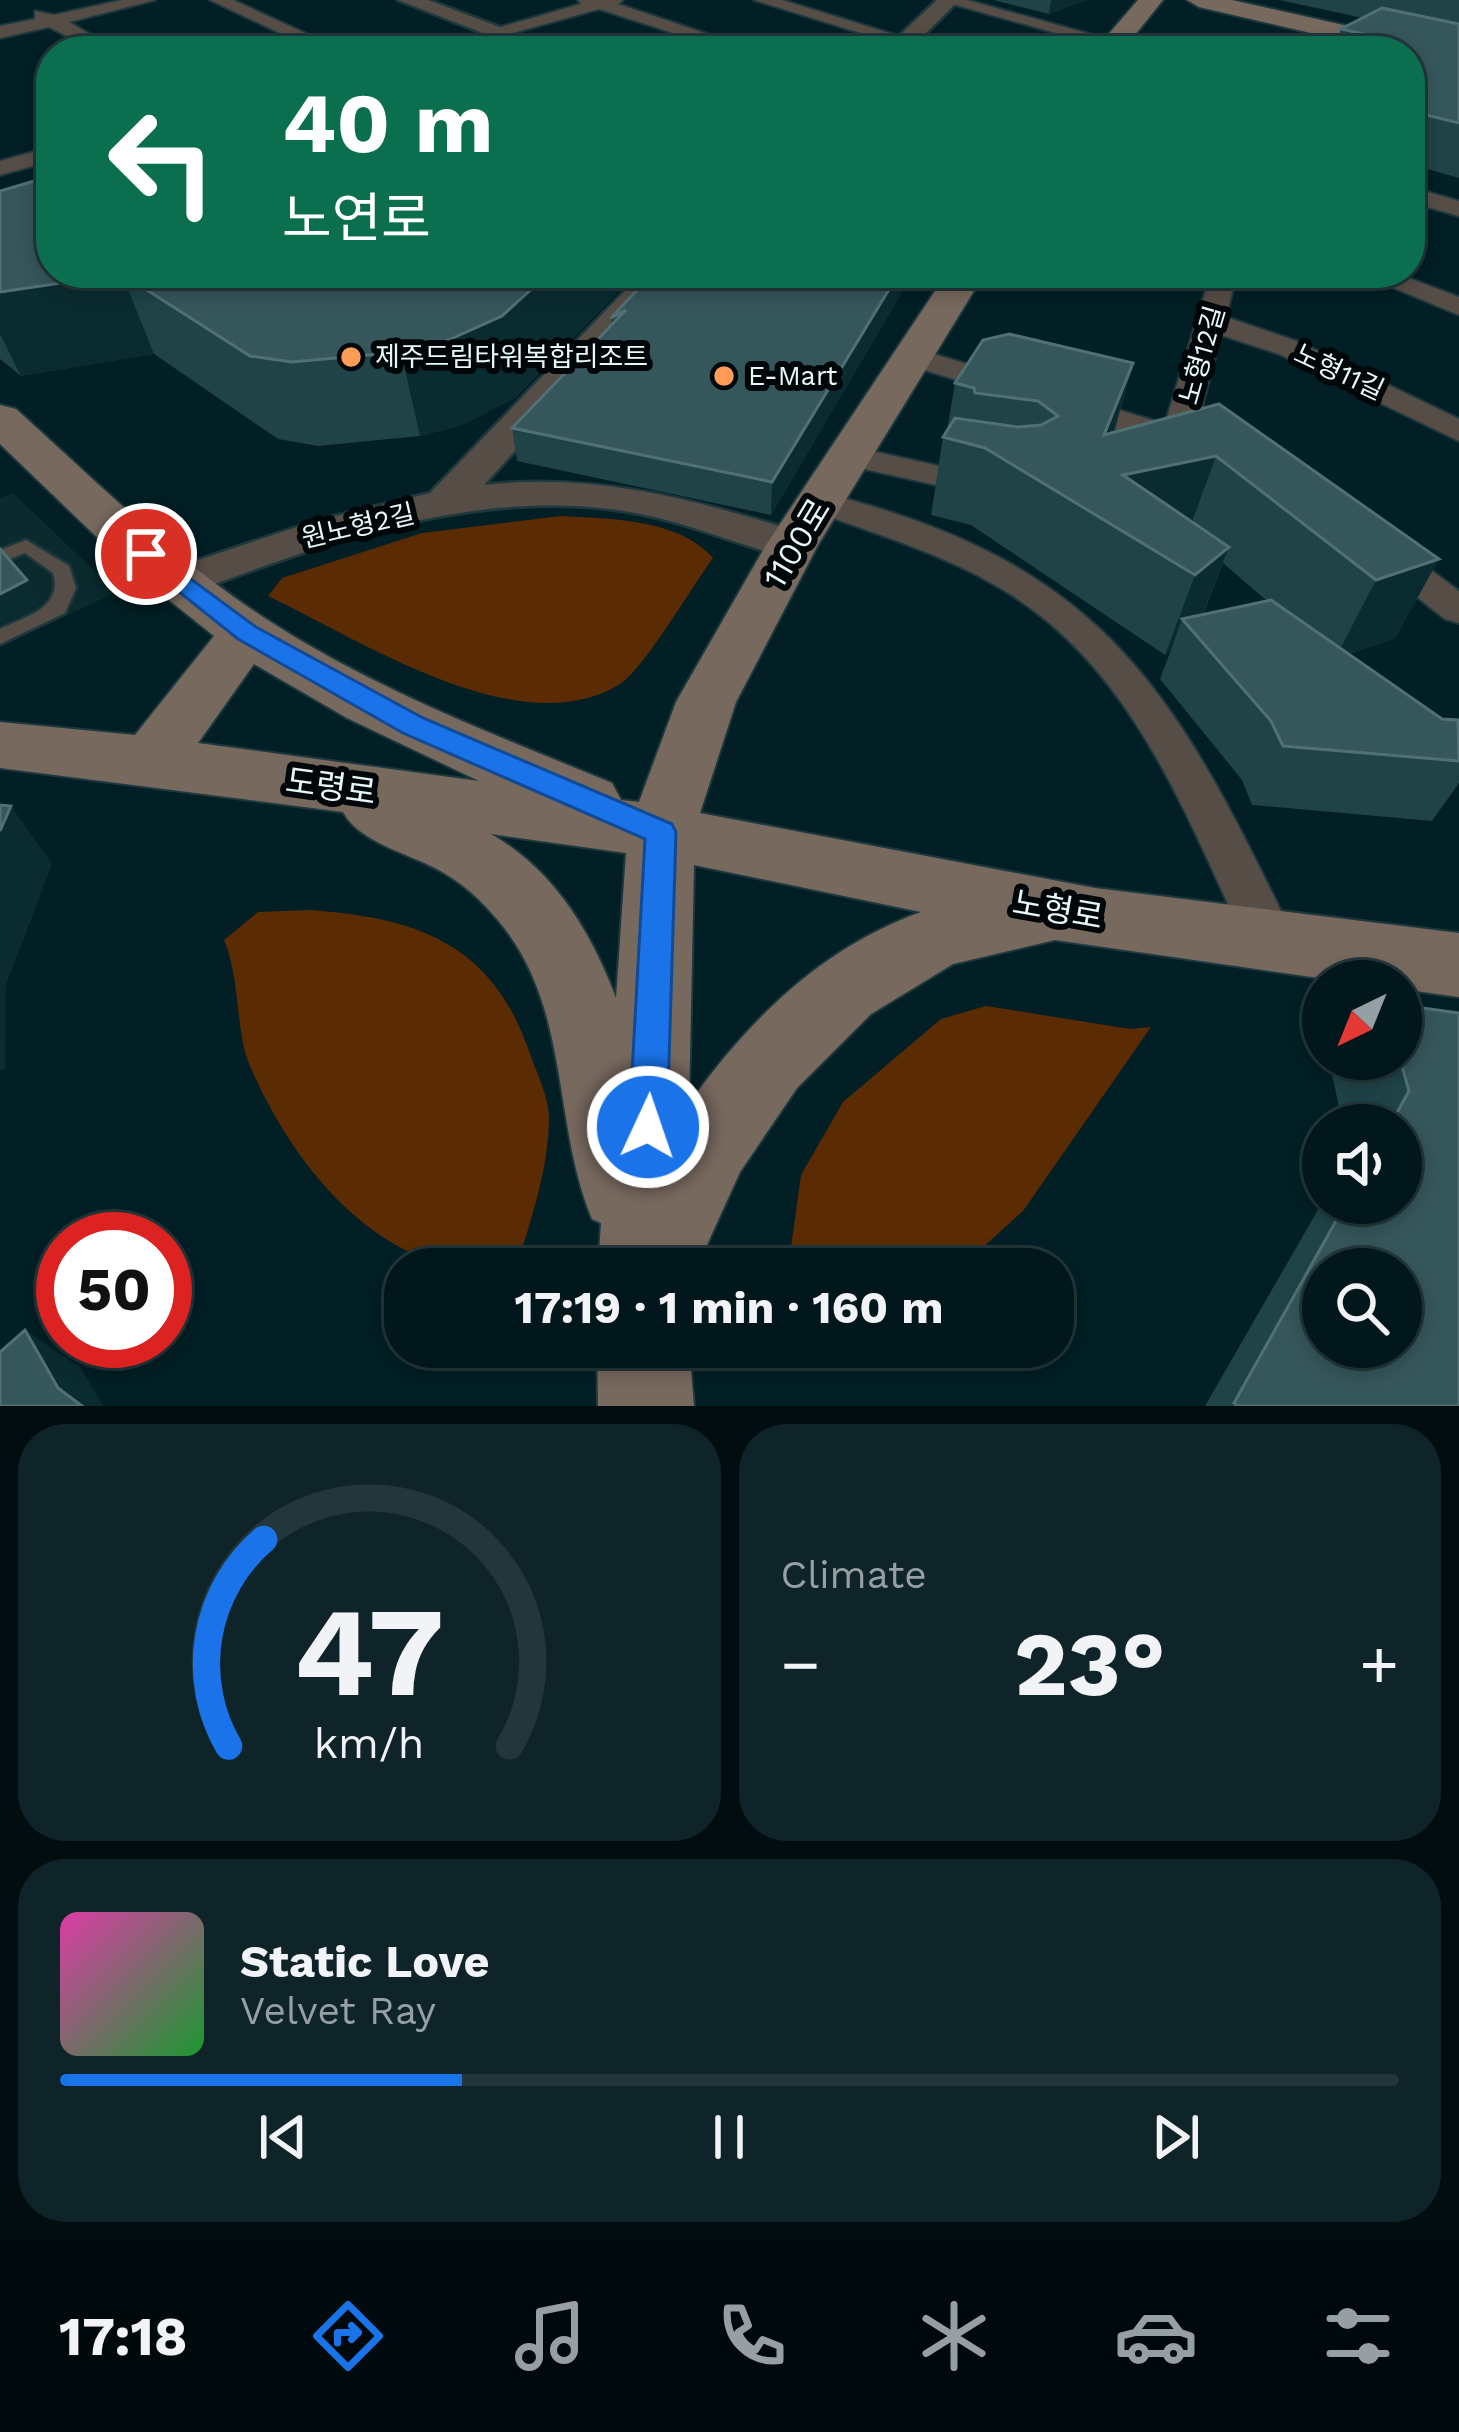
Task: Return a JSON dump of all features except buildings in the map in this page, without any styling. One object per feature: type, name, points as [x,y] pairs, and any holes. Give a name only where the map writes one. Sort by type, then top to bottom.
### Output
[{"type":"main road","points":[[1120,36],[1151,0]]},
{"type":"main road","points":[[1199,0],[1356,36]]},
{"type":"main road","points":[[1425,51],[1459,59]]},
{"type":"main road","name":"1100로","points":[[640,1248],[661,832],[706,702],[792,545],[957,288]]},
{"type":"main road","points":[[0,419],[178,582],[247,633],[413,726],[661,832]]},
{"type":"main road","points":[[152,760],[247,633]]},
{"type":"main road","name":"도령로","points":[[0,745],[152,760],[661,832]]},
{"type":"main road","points":[[314,784],[430,834],[497,873],[552,936],[592,1024],[635,1248]]},
{"type":"main road","name":"노형로","points":[[661,832],[1094,918],[1459,964]]},
{"type":"main road","points":[[662,1248],[710,1144],[770,1059],[874,968],[964,927],[1010,919],[1094,918]]},
{"type":"main road","points":[[644,1368],[646,1406]]},
{"type":"street","points":[[13,0],[80,36]]},
{"type":"street","points":[[0,32],[146,0]]},
{"type":"street","points":[[219,0],[300,36]]},
{"type":"street","points":[[408,0],[509,36]]},
{"type":"street","points":[[763,0],[870,36]]},
{"type":"street","points":[[910,36],[948,0],[1072,36]]},
{"type":"street","points":[[483,36],[600,1],[704,36]]},
{"type":"street","points":[[1343,36],[1347,34]]},
{"type":"street","points":[[0,134],[36,153]]},
{"type":"street","points":[[0,168],[36,158]]},
{"type":"street","points":[[1425,199],[1459,209]]},
{"type":"street","name":"원노형2길","points":[[178,582],[349,525],[441,507],[646,288]]},
{"type":"street","name":"노형12길","points":[[1178,436],[1222,288]]},
{"type":"street","points":[[1409,288],[1459,308]]},
{"type":"street","name":"노형11길","points":[[1214,323],[1289,348],[1459,430]]},
{"type":"street","points":[[913,357],[1178,436],[1217,454]]},
{"type":"street","points":[[849,456],[961,484],[1019,491]]},
{"type":"street","points":[[441,507],[499,498],[598,495],[718,520],[792,545]]},
{"type":"street","points":[[820,502],[966,556],[1025,586],[1080,627],[1126,675],[1162,724],[1269,938]]},
{"type":"street","points":[[1354,533],[1459,610]]},
{"type":"lane","points":[[0,557],[26,547],[62,570],[67,588],[58,608],[0,637]]},
{"type":"shaded area","points":[[13,493],[117,592],[0,647],[0,498]]},
{"type":"shaded area","points":[[560,516],[662,528],[713,558],[630,675],[580,700],[536,703],[441,680],[268,596],[282,578],[422,533]]},
{"type":"shaded area","points":[[258,912],[349,914],[418,930],[473,962],[495,986],[514,1017],[542,1085],[549,1116],[543,1175],[522,1248],[403,1248],[356,1216],[305,1162],[265,1098],[242,1038],[224,940]]},
{"type":"shaded area","points":[[986,1006],[1130,1029],[1151,1027],[1023,1211],[982,1248],[791,1248],[801,1175],[843,1102],[941,1019]]},
{"type":"place","name":"제주드림타워복합리조트","points":[[351,357]]},
{"type":"place","name":"E-Mart","points":[[724,376]]},
{"type":"route","points":[[146,554],[247,633],[413,726],[661,832],[648,1127]]}]
